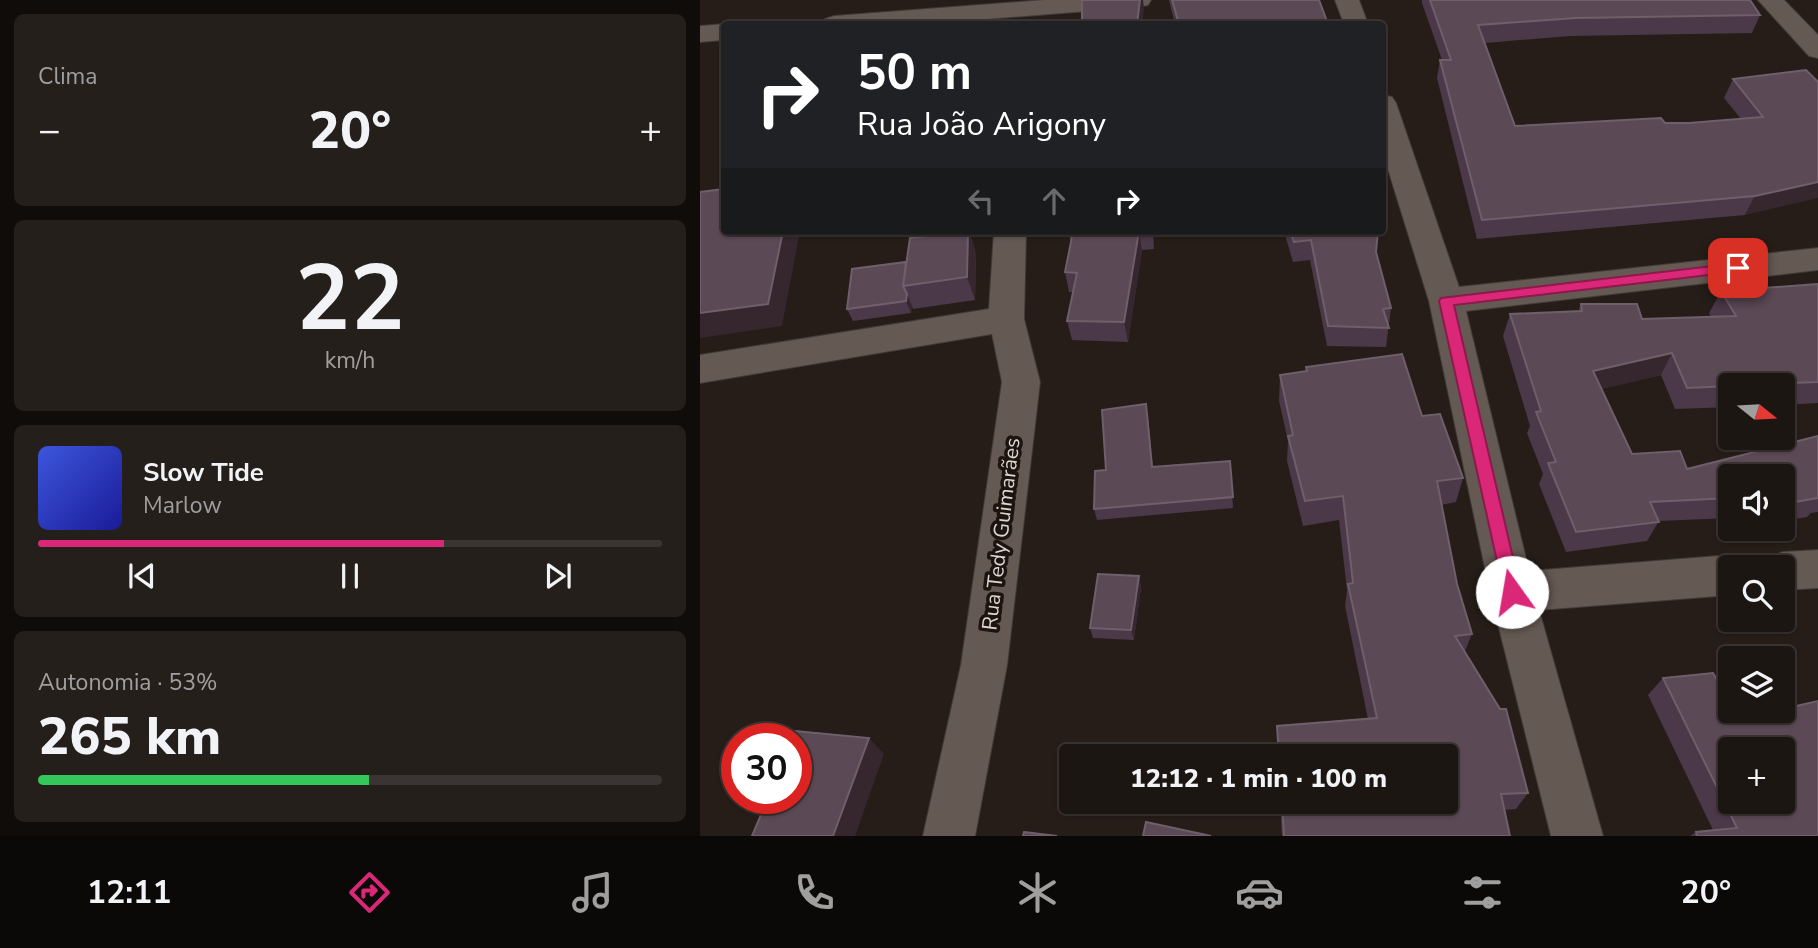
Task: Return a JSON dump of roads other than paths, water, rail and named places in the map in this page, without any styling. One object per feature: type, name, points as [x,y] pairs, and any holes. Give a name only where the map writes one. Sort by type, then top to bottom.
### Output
[{"type":"street","points":[[880,21],[1020,12],[1139,0]]},
{"type":"street","points":[[1347,0],[1355,21]]},
{"type":"street","points":[[1769,0],[1818,50]]},
{"type":"street","points":[[700,34],[721,32]]},
{"type":"street","points":[[1386,115],[1446,301],[1512,592],[1577,836]]},
{"type":"street","name":"Rua Tedy Guimarães","points":[[948,836],[984,666],[1021,382],[1006,319],[1010,235]]},
{"type":"street","points":[[1446,301],[1818,259]]},
{"type":"street","points":[[700,369],[1006,319]]},
{"type":"street","points":[[1795,570],[1818,569]]},
{"type":"street","points":[[1512,592],[1718,576]]}]
